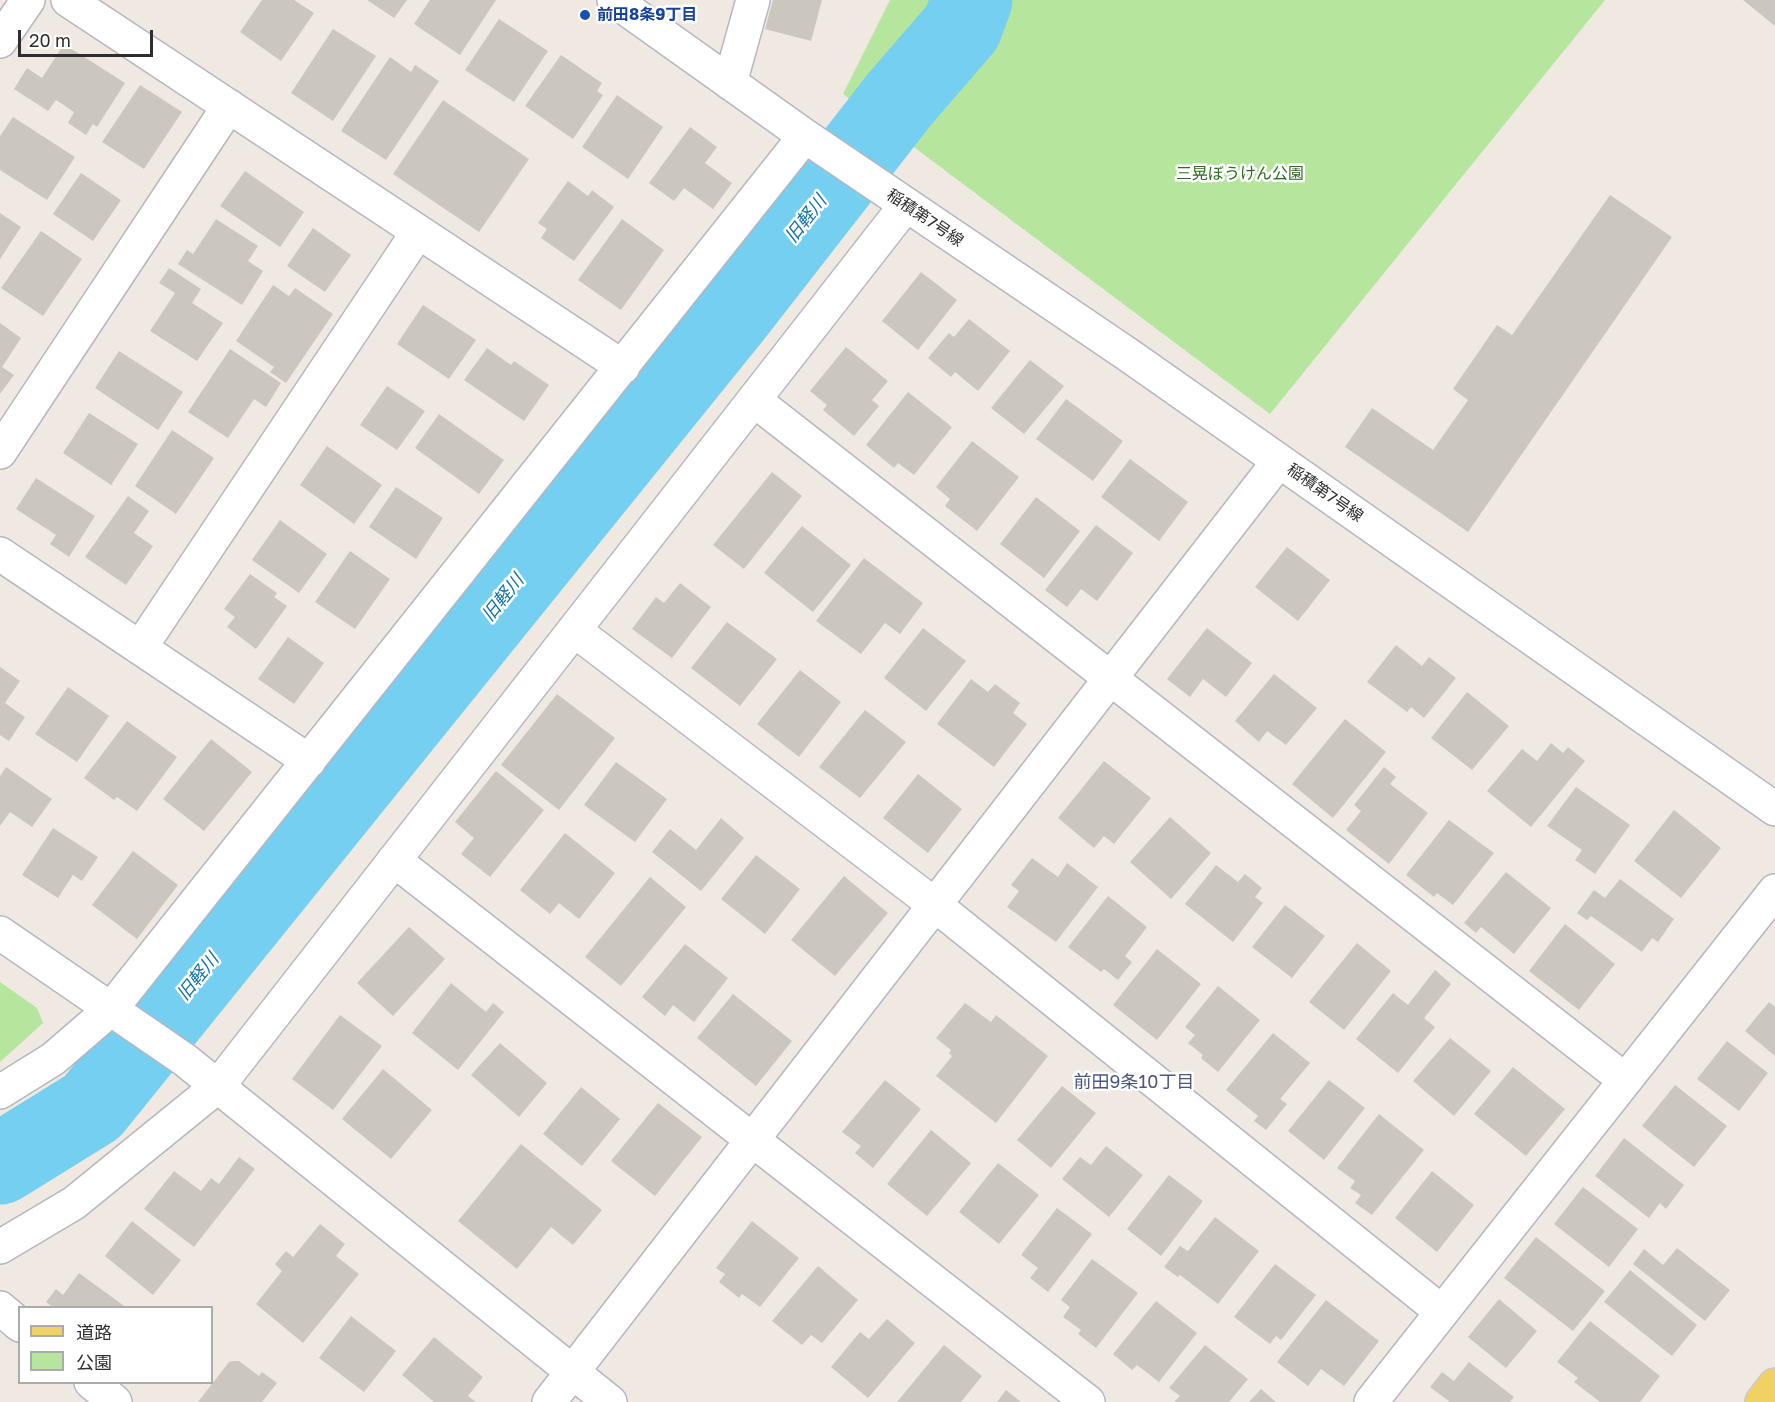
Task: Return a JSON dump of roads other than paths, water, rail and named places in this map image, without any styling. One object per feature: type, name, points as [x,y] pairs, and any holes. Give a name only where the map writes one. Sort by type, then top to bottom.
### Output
[{"type":"main road","points":[[1762,1402],[1775,1385]]},
{"type":"street","points":[[0,41],[28,0]]},
{"type":"street","points":[[68,0],[623,367]]},
{"type":"street","points":[[0,1092],[120,1016],[309,761],[623,367],[815,143],[614,0]]},
{"type":"street","points":[[730,83],[753,0]]},
{"type":"street","points":[[0,452],[228,106]]},
{"type":"street","name":"稲積第7号線","points":[[815,143],[1117,348],[1775,809]]},
{"type":"street","points":[[0,1247],[74,1203],[218,1086],[906,205]]},
{"type":"street","points":[[140,648],[418,232]]},
{"type":"street","points":[[754,400],[1625,1080]]},
{"type":"street","points":[[549,1402],[1279,461]]},
{"type":"street","points":[[0,554],[309,761]]},
{"type":"street","points":[[574,630],[935,905],[1442,1312]]},
{"type":"street","points":[[394,860],[1088,1402]]},
{"type":"street","points":[[1371,1402],[1775,891]]},
{"type":"street","points":[[0,933],[185,1060],[610,1402]]},
{"type":"street","points":[[0,1308],[18,1323]]},
{"type":"street","points":[[92,1384],[115,1402]]},
{"type":"waterway","name":"旧軽川","points":[[0,1164],[92,1107],[734,312],[899,100],[962,27],[972,0]]},
{"type":"place","name":"前田8条9丁目","points":[[585,15]]},
{"type":"district","name":"前田9条10丁目","points":[[1134,1082]]},
{"type":"park label","name":"三晃ぼうけん公園","points":[[1240,174]]}]
